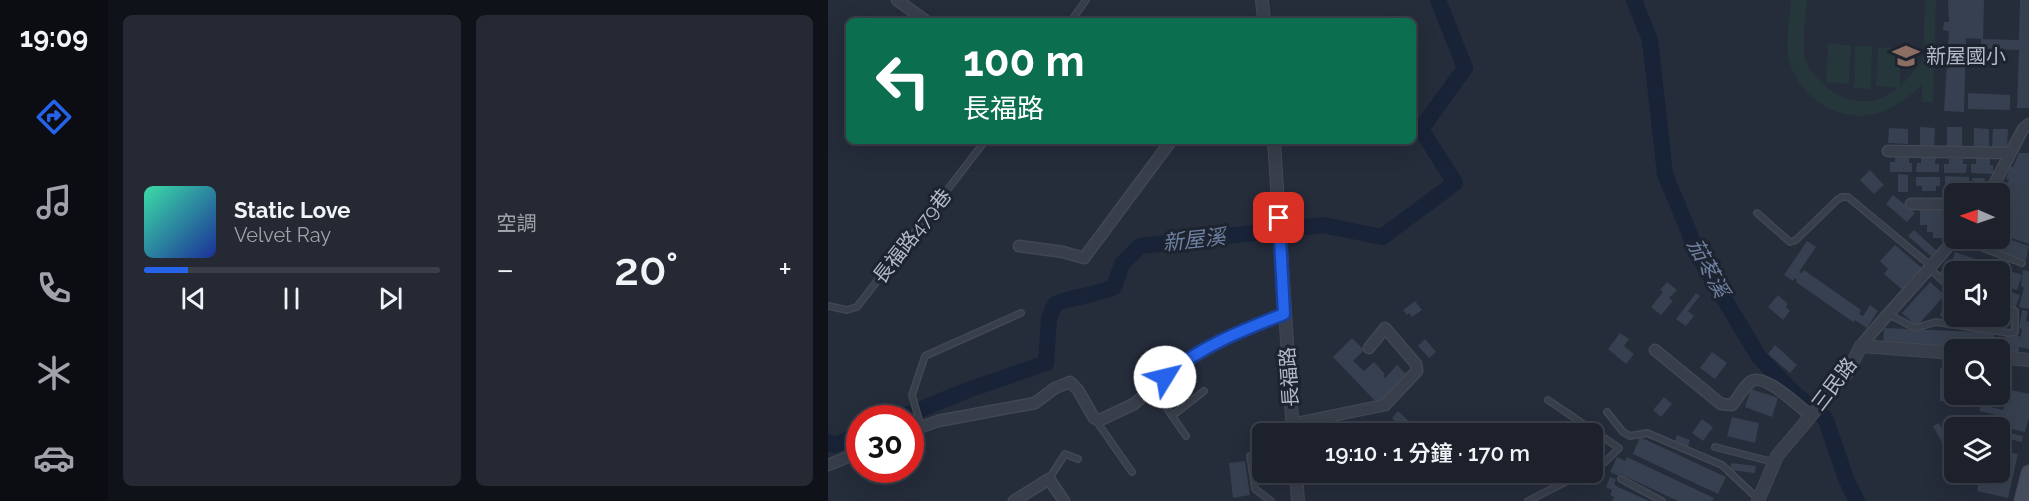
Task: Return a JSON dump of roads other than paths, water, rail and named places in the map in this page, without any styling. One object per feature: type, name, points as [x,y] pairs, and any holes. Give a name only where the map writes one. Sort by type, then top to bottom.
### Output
[{"type":"main road","points":[[2022,501],[2029,476]]},
{"type":"street","points":[[897,0],[922,18]]},
{"type":"street","points":[[1262,0],[1262,18]]},
{"type":"street","points":[[1995,183],[2023,129],[2029,124]]},
{"type":"street","points":[[1019,246],[1063,252],[1084,258],[1169,144]]},
{"type":"street","name":"長福路","points":[[1274,144],[1292,423]]},
{"type":"street","points":[[1888,151],[2010,153]]},
{"type":"street","points":[[1911,204],[1944,204]]},
{"type":"street","points":[[1861,346],[1887,313],[1947,249]]},
{"type":"street","points":[[924,425],[1035,403],[1056,388],[1070,382],[1078,390],[1094,418],[1100,420],[1134,405],[1177,366],[1234,334],[1284,314]]},
{"type":"street","points":[[1315,423],[1385,405],[1417,371],[1416,364],[1385,328],[1369,348]]},
{"type":"street","name":"三民路","points":[[1758,500],[1777,456],[1847,373],[1861,346],[1944,352]]},
{"type":"street","points":[[1654,350],[1721,404],[1732,405],[1751,381],[1758,379],[1768,382],[1813,412]]},
{"type":"street","points":[[2010,358],[2029,360]]},
{"type":"street","points":[[828,465],[846,458]]},
{"type":"street","points":[[1014,501],[1049,479],[1064,501]]},
{"type":"street","points":[[1297,483],[1298,501]]},
{"type":"lane","points":[[1073,18],[1086,0]]},
{"type":"lane","name":"長福路479巷","points":[[828,306],[847,310],[857,307],[983,144]]},
{"type":"lane","points":[[1757,213],[1790,242],[1797,240],[1837,200],[1848,197],[1944,281]]},
{"type":"lane","points":[[1985,249],[2022,263]]},
{"type":"lane","points":[[1969,327],[2015,332],[2015,311],[2010,309]]},
{"type":"lane","points":[[915,405],[912,395],[926,357],[1021,313]]},
{"type":"lane","points":[[1887,313],[1915,328],[1936,322],[1944,323]]},
{"type":"lane","points":[[1153,388],[1186,436]]},
{"type":"lane","points":[[1172,416],[1204,391]]},
{"type":"lane","points":[[1548,400],[1582,423]]},
{"type":"lane","points":[[1607,412],[1623,432],[1630,436],[1647,433],[1722,465],[1758,500]]},
{"type":"lane","points":[[1094,418],[1132,472]]},
{"type":"lane","points":[[1603,438],[1618,448],[1603,463]]},
{"type":"lane","points":[[1715,447],[1774,463]]},
{"type":"lane","points":[[1049,479],[1065,454],[1078,459]]},
{"type":"lane","points":[[1250,456],[1255,489],[1271,501]]},
{"type":"lane","points":[[1621,479],[1662,501]]},
{"type":"lane","points":[[1528,501],[1563,483]]},
{"type":"waterway","name":"新屋溪","points":[[924,408],[1046,363],[1049,318],[1055,304],[1114,287],[1122,264],[1140,246],[1323,225],[1382,237],[1455,183],[1421,129],[1465,68],[1438,0]]},
{"type":"waterway","name":"茄苳溪","points":[[1634,0],[1650,40],[1665,174],[1700,259],[1759,357],[1795,394],[1825,418],[1847,481],[1857,501]]},
{"type":"waterway","name":"新屋溪","points":[[828,442],[834,445],[846,440]]},
{"type":"place","name":"新屋國小","points":[[1906,56]]}]
